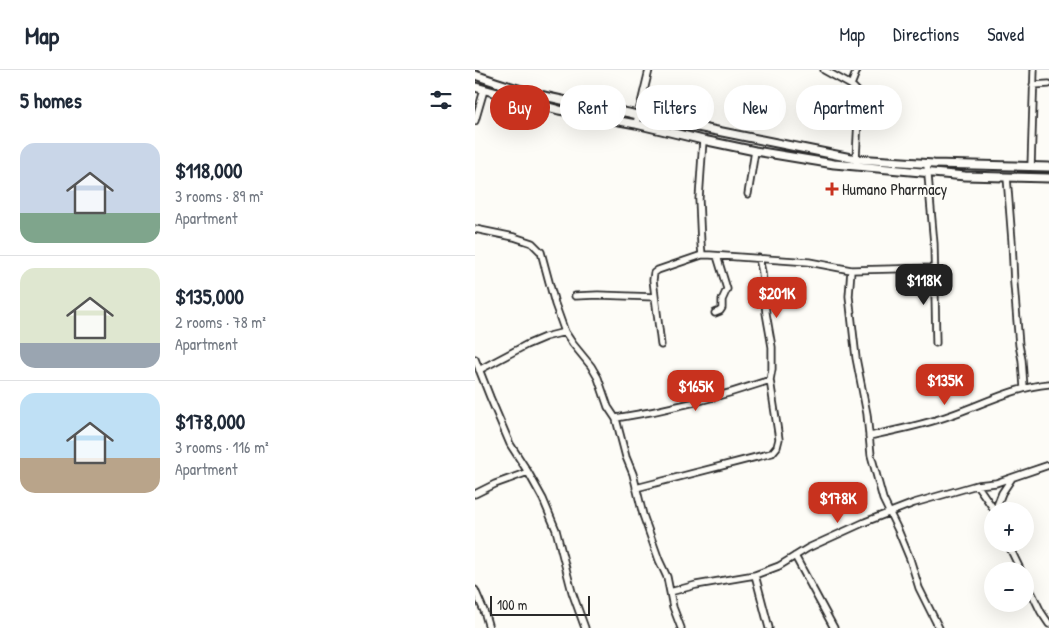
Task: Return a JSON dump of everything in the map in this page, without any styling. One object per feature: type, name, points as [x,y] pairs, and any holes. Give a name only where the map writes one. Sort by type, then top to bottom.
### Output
[{"type":"street","points":[[645,85],[649,70]]},
{"type":"street","points":[[824,70],[851,85],[857,70]]},
{"type":"street","points":[[1031,167],[1033,70]]},
{"type":"street","points":[[475,76],[559,99],[636,114]]},
{"type":"street","points":[[1033,85],[1049,84]]},
{"type":"street","points":[[475,87],[559,110],[636,124]]},
{"type":"street","points":[[475,120],[483,90]]},
{"type":"street","points":[[661,130],[703,140],[834,164],[965,176],[1049,178]]},
{"type":"street","points":[[712,130],[856,159],[927,164],[1049,167]]},
{"type":"street","points":[[856,159],[857,130]]},
{"type":"street","points":[[702,255],[699,199],[703,140]]},
{"type":"street","points":[[749,194],[755,150]]},
{"type":"street","points":[[927,164],[933,237],[935,343]]},
{"type":"street","points":[[1007,177],[1013,241],[1014,284],[1024,388]]},
{"type":"street","points":[[475,229],[514,237],[532,243],[541,252],[555,304],[565,332],[591,366],[598,378],[608,407],[616,418],[625,457],[633,474],[651,539],[667,577],[673,607],[681,628]]},
{"type":"street","points":[[661,345],[653,280],[654,273],[657,270],[702,255],[809,262],[851,270],[933,268]]},
{"type":"street","points":[[715,313],[722,308],[722,300],[727,289],[717,256]]},
{"type":"street","points":[[636,488],[772,453],[777,447],[779,439],[770,380],[772,347],[759,258]]},
{"type":"street","points":[[851,270],[849,296],[867,414],[871,456],[883,499],[910,559],[919,588],[939,628]]},
{"type":"street","points":[[575,296],[598,295],[655,298]]},
{"type":"street","points":[[479,370],[532,342],[565,332]]},
{"type":"street","points":[[475,358],[509,444],[543,499],[556,530],[570,584],[585,628]]},
{"type":"street","points":[[616,418],[649,413],[732,392],[770,380]]},
{"type":"street","points":[[869,436],[923,424],[1024,388],[1049,384]]},
{"type":"street","points":[[670,592],[755,575],[779,566],[808,548],[865,522],[914,503],[977,485],[996,483],[1049,465]]},
{"type":"street","points":[[475,494],[527,472]]},
{"type":"street","points":[[998,502],[1013,477]]},
{"type":"street","points":[[977,485],[989,502]]},
{"type":"street","points":[[795,556],[834,628]]},
{"type":"street","points":[[755,575],[769,628]]},
{"type":"street","points":[[475,590],[484,611],[488,628]]},
{"type":"street","points":[[1034,598],[1049,624]]},
{"type":"place","name":"Humano Pharmacy","points":[[832,189]]}]
